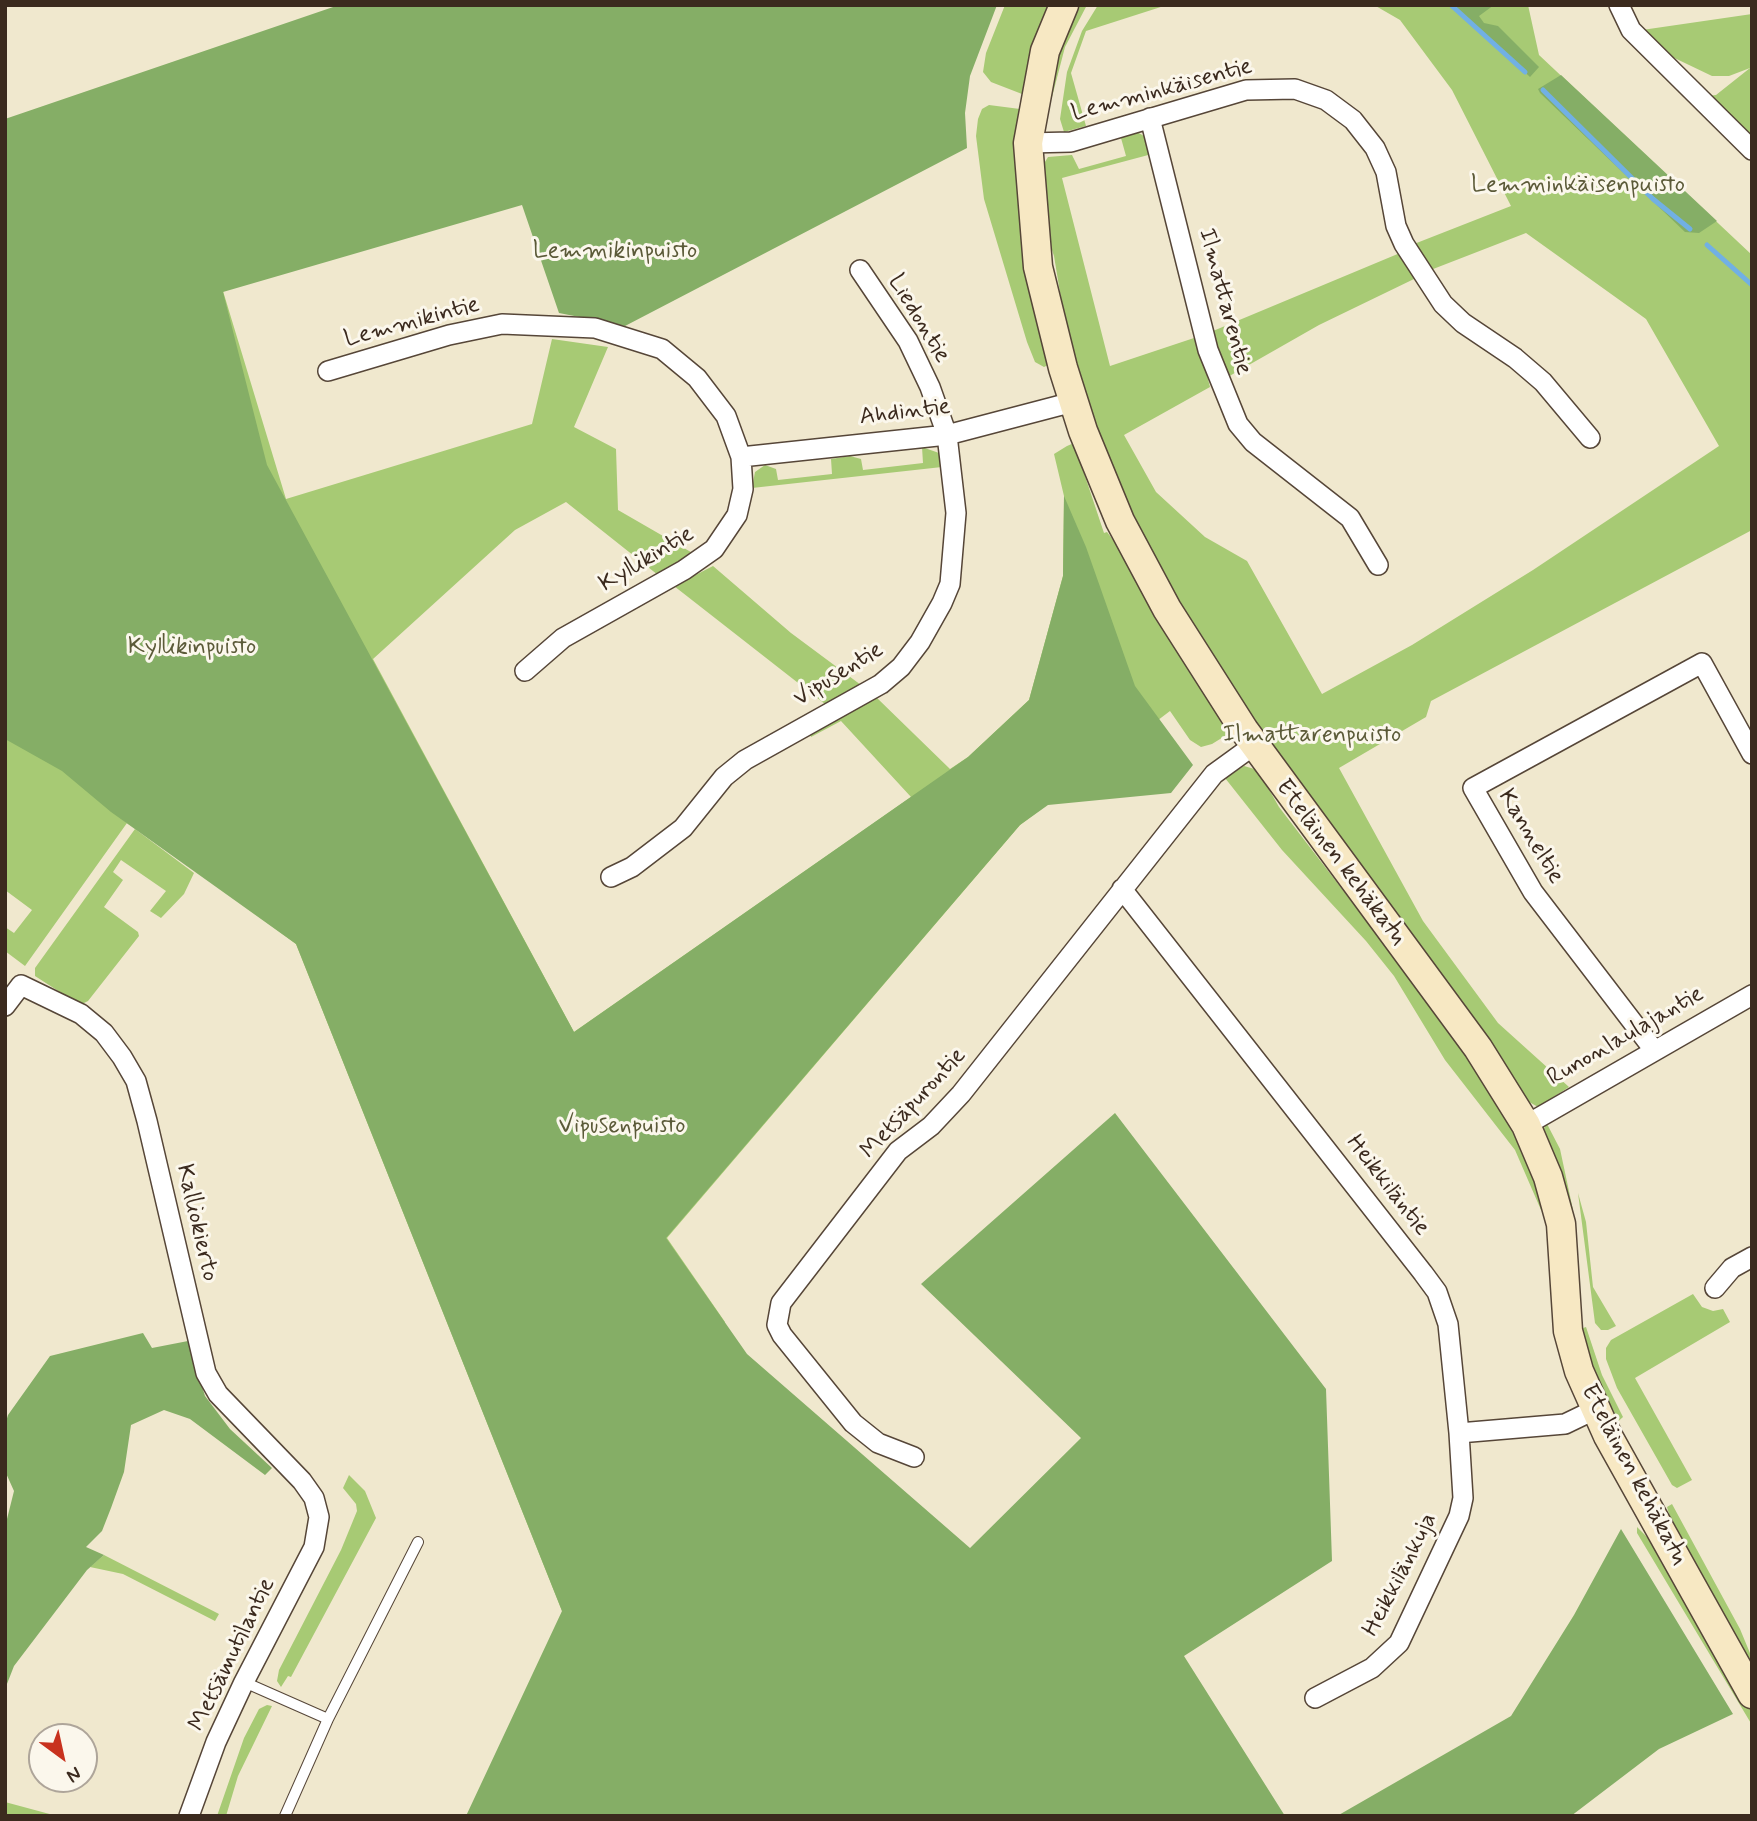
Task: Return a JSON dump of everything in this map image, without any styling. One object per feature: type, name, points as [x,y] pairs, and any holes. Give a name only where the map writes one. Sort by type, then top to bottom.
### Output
[{"type":"street","name":"Eteläinen kehäkatu","points":[[1064,5],[1045,51],[1028,143],[1038,267],[1073,402],[1120,521],[1167,609],[1254,745],[1478,1048],[1526,1125],[1548,1177],[1561,1224],[1568,1331],[1578,1371],[1594,1410],[1752,1694]]},
{"type":"street","points":[[1619,5],[1632,30],[1752,150]]},
{"type":"street","name":"Lemminkäisentie","points":[[1028,143],[1071,142],[1246,90],[1270,87],[1295,89],[1326,100],[1353,120],[1375,148],[1385,172],[1400,235],[1427,283],[1463,323],[1515,358],[1544,382],[1590,438]]},
{"type":"street","name":"Ilmattarentie","points":[[1150,118],[1208,350],[1238,424],[1253,442],[1350,518],[1378,565]]},
{"type":"street","name":"Liedontie","points":[[860,270],[908,341],[930,387],[947,435]]},
{"type":"street","name":"Lemmikintie","points":[[328,371],[449,335],[502,324],[595,328],[662,349],[697,378],[726,416],[741,457]]},
{"type":"street","name":"Ahdintie","points":[[741,457],[947,435],[1073,402]]},
{"type":"street","name":"Vipusentie","points":[[611,877],[632,867],[683,828],[724,777],[745,760],[881,684],[901,667],[932,625],[950,584],[956,513],[947,435]]},
{"type":"street","name":"Kyllikintie","points":[[525,671],[563,638],[684,570],[714,549],[737,515],[743,489],[741,457]]},
{"type":"street","name":"Kanneltie","points":[[1654,1050],[1533,892],[1473,788],[1702,663],[1752,754]]},
{"type":"street","name":"Metsäpurontie","points":[[914,1457],[878,1443],[853,1423],[782,1335],[778,1325],[781,1303],[898,1151],[932,1126],[961,1094],[1213,774],[1254,745]]},
{"type":"street","name":"Heikkiläntie","points":[[1122,889],[1437,1292],[1448,1324],[1459,1433]]},
{"type":"street","name":"Kalliokierto","points":[[5,1006],[21,985],[81,1014],[104,1033],[122,1057],[136,1081],[147,1121],[206,1373],[218,1394],[302,1481],[314,1498],[319,1517]]},
{"type":"street","name":"Runonlaulajantie","points":[[1526,1125],[1752,995]]},
{"type":"street","points":[[1715,1289],[1732,1268],[1752,1257]]},
{"type":"street","points":[[1459,1433],[1564,1424],[1594,1410]]},
{"type":"street","name":"Heikkilänkuja","points":[[1315,1698],[1372,1668],[1399,1643],[1459,1516],[1463,1498],[1459,1433]]},
{"type":"street","name":"Metsämutilantie","points":[[189,1816],[216,1742],[314,1548],[319,1517]]},
{"type":"lane","points":[[285,1816],[328,1718],[418,1542]]},
{"type":"lane","points":[[244,1682],[328,1718]]},
{"type":"green space","points":[[339,5],[997,5],[970,76],[965,113],[967,148],[625,326],[559,313],[522,205],[223,292],[267,465],[574,1032],[968,757],[1029,700],[1063,576],[1064,496],[1086,547],[1135,686],[1193,765],[1171,793],[1048,805],[1020,825],[666,1238],[747,1354],[970,1548],[1081,1438],[921,1284],[1115,1113],[1326,1389],[1332,1561],[1184,1656],[1285,1816],[466,1816],[562,1611],[296,944],[111,812],[62,771],[5,739],[5,119]]},
{"type":"green space","points":[[1005,5],[1051,5],[1034,47],[1022,94],[991,82],[983,72],[986,53]]},
{"type":"green space","points":[[1076,5],[1087,5],[1065,47],[1052,97],[1044,97],[1053,63]]},
{"type":"green space","points":[[1098,5],[1167,5],[1086,31],[1071,73],[1086,126],[1064,132],[1060,119],[1067,72],[1082,31]]},
{"type":"green space","points":[[1374,5],[1528,5],[1539,55],[1752,255],[1752,530],[1431,701],[1426,717],[1339,768],[1423,921],[1498,1023],[1569,1087],[1538,1107],[1524,1099],[1339,849],[1178,605],[1108,462],[1071,359],[1054,256],[1044,226],[1040,170],[1048,157],[1072,155],[1079,169],[1126,156],[1121,138],[1124,134],[1135,131],[1146,137],[1152,154],[1062,178],[1110,366],[1197,337],[1210,387],[1124,435],[1156,492],[1205,537],[1247,561],[1322,694],[1412,645],[1533,570],[1719,446],[1646,319],[1526,233],[1428,271],[1414,244],[1511,206],[1452,90],[1400,20]]},
{"type":"green space","points":[[1454,5],[1494,5],[1479,16],[1484,23],[1498,26],[1539,67],[1530,77]]},
{"type":"green space","points":[[1752,14],[1752,140],[1708,96],[1716,95],[1750,68],[1729,76],[1712,76],[1664,53],[1642,30]]},
{"type":"green space","points":[[1561,75],[1717,221],[1699,233],[1685,232],[1540,93],[1538,89]]},
{"type":"green space","points":[[989,105],[1020,109],[1017,146],[1048,365],[1044,367],[1035,362],[1027,342],[984,199],[976,136],[982,109]]},
{"type":"green space","points":[[1400,253],[1414,279],[1319,325],[1226,378],[1213,331]]},
{"type":"green space","name":"Kyllikinpuisto","points":[[223,291],[286,499],[532,424],[552,339],[608,347],[574,427],[616,449],[618,510],[696,555],[658,575],[566,502],[515,530],[373,659],[574,1032],[911,797],[841,721],[811,737],[810,734],[876,697],[950,769],[968,757],[1029,700],[1063,576],[1064,496],[1054,454],[1067,446],[1074,443],[1104,533],[1107,532],[1124,554],[1233,731],[1212,744],[1201,747],[1190,740],[1170,711],[1020,825],[667,1238],[725,1322],[562,1611],[296,944],[76,781],[127,823],[25,966],[5,951],[5,927],[14,933],[32,910],[5,890],[5,359]]},
{"type":"green space","points":[[922,447],[939,453],[942,467],[752,488],[755,472],[765,465],[776,469],[778,480],[832,474],[831,459],[850,456],[861,459],[863,470],[923,463]]},
{"type":"green space","points":[[713,566],[791,633],[861,685],[825,704],[674,586]]},
{"type":"green space","points":[[1244,766],[1258,770],[1279,807],[1481,1070],[1524,1146],[1545,1209],[1541,1210],[1515,1150],[1445,1060],[1394,976],[1366,941],[1282,850],[1225,778]]},
{"type":"green space","points":[[135,829],[194,873],[184,894],[161,918],[150,911],[166,891],[121,860],[113,872],[123,880],[104,907],[138,932],[139,936],[88,1001],[80,1005],[35,976],[35,968]]},
{"type":"green space","points":[[1546,1122],[1560,1149],[1573,1210],[1568,1210],[1543,1132]]},
{"type":"green space","points":[[1578,1193],[1586,1222],[1593,1287],[1616,1326],[1608,1330],[1601,1330],[1595,1323]]},
{"type":"green space","points":[[1693,1294],[1702,1307],[1713,1311],[1723,1309],[1730,1322],[1635,1378],[1692,1480],[1677,1488],[1672,1485],[1617,1388],[1606,1359],[1606,1348],[1611,1340]]},
{"type":"green space","points":[[1586,1327],[1602,1375],[1623,1417],[1614,1425],[1602,1400],[1580,1329]]},
{"type":"green space","points":[[143,1333],[152,1348],[188,1341],[205,1396],[230,1429],[272,1468],[265,1475],[190,1419],[164,1410],[131,1425],[124,1472],[111,1508],[102,1531],[86,1547],[104,1555],[87,1570],[14,1666],[5,1689],[5,1527],[14,1491],[5,1471],[5,1425],[8,1415],[50,1356]]},
{"type":"green space","points":[[349,1475],[365,1491],[376,1518],[291,1677],[288,1676],[281,1687],[277,1681],[279,1670],[341,1550],[357,1511],[356,1504],[343,1488]]},
{"type":"green space","points":[[1672,1504],[1740,1629],[1752,1658],[1752,1673],[1674,1532],[1667,1507]]},
{"type":"green space","points":[[1637,1527],[1659,1549],[1752,1712],[1752,1725],[1637,1533]]},
{"type":"green space","points":[[1621,1529],[1733,1714],[1659,1749],[1571,1816],[1337,1816],[1511,1716],[1574,1615]]},
{"type":"green space","points":[[104,1555],[219,1614],[215,1621],[123,1574],[90,1567]]},
{"type":"green space","points":[[272,1706],[238,1776],[226,1816],[217,1816],[244,1738],[259,1709]]},
{"type":"green space","points":[[5,1802],[57,1816],[5,1816]]},
{"type":"waterway","points":[[1451,5],[1525,72]]},
{"type":"waterway","points":[[1543,90],[1653,199],[1690,229]]},
{"type":"waterway","points":[[1707,245],[1752,285]]},
{"type":"park label","name":"Lemminkäisenpuisto","points":[[1578,186]]},
{"type":"park label","name":"Lemmikinpuisto","points":[[615,252]]},
{"type":"park label","name":"Ilmattarenpuisto","points":[[1312,736]]},
{"type":"park label","name":"Vipusenpuisto","points":[[622,1127]]}]
